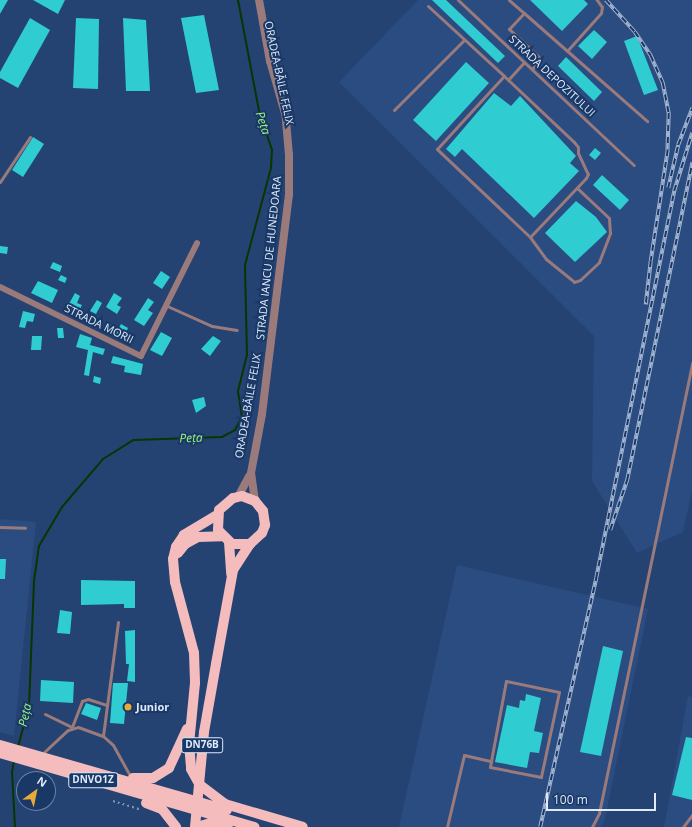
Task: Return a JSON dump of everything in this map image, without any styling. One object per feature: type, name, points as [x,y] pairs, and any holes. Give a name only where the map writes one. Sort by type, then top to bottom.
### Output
[{"type":"highway","points":[[173,566],[181,549],[191,540],[204,535],[225,539],[237,545],[250,544],[257,540],[265,525],[263,511],[255,501],[238,497],[225,503],[217,515],[184,535],[176,547],[173,566],[194,653],[193,710],[189,757],[193,775],[200,786],[225,804],[303,827]]},
{"type":"highway","points":[[217,515],[218,530],[225,539]]},
{"type":"highway","name":"DN76B","points":[[196,827],[204,732],[231,576],[225,539]]},
{"type":"highway","name":"DN76B","points":[[231,576],[250,544]]},
{"type":"highway","points":[[53,760],[130,777],[153,778],[169,768],[180,746],[193,710]]},
{"type":"highway","name":"DNVO1Z","points":[[3,752],[25,756],[162,801],[254,827]]},
{"type":"highway","name":"DNVO1Z","points":[[41,761],[53,760],[281,827]]},
{"type":"highway","points":[[41,761],[78,782],[154,805],[166,813],[176,827]]},
{"type":"highway","points":[[196,827],[210,823],[232,827]]},
{"type":"street","name":"STRADA IANCU DE HUNEDOARA","points":[[255,501],[251,473],[263,406],[289,195],[289,161],[286,117],[270,60],[258,0]]},
{"type":"street","name":"STRADA MORII","points":[[0,287],[141,356],[197,243]]},
{"type":"street","name":"STRADA IANCU DE HUNEDOARA","points":[[238,497],[251,473]]},
{"type":"lane","name":"STRADA DEPOZITULUI","points":[[458,0],[634,165]]},
{"type":"lane","points":[[509,0],[647,122]]},
{"type":"lane","points":[[567,51],[601,13],[602,7],[597,0]]},
{"type":"lane","points":[[428,6],[578,147],[578,153],[588,174],[577,188],[530,237]]},
{"type":"lane","points":[[524,13],[509,29],[542,59],[532,69]]},
{"type":"lane","points":[[394,110],[464,40]]},
{"type":"lane","points":[[508,80],[524,62]]},
{"type":"lane","points":[[504,76],[437,149],[530,237],[546,258],[574,282],[580,280],[599,262],[610,233],[609,218],[577,188]]},
{"type":"lane","points":[[0,182],[30,137]]},
{"type":"lane","points":[[166,305],[212,326],[237,330]]},
{"type":"lane","points":[[592,827],[601,806],[692,363]]},
{"type":"lane","points":[[0,527],[25,528]]},
{"type":"lane","points":[[103,736],[118,622]]},
{"type":"lane","points":[[506,681],[559,692],[540,777],[490,767],[490,761],[506,681]]},
{"type":"lane","points":[[41,761],[72,727],[82,701],[88,699],[107,705]]},
{"type":"lane","points":[[45,714],[72,727],[90,730],[103,736],[113,745],[130,777]]},
{"type":"lane","points":[[447,827],[464,755],[490,761]]},
{"type":"lane","points":[[683,827],[692,815]]},
{"type":"shaded area","points":[[418,0],[692,0],[692,491],[683,532],[637,553],[592,481],[594,336],[339,82]]},
{"type":"shaded area","points":[[0,519],[36,522],[14,736],[0,732]]},
{"type":"shaded area","points":[[457,565],[648,609],[605,819],[601,827],[399,827]]},
{"type":"shaded area","points":[[688,696],[692,697],[692,827],[664,827]]},
{"type":"building","points":[[0,0],[8,0],[0,14]]},
{"type":"building","points":[[33,0],[65,0],[58,14]]},
{"type":"building","points":[[432,0],[446,0],[505,56],[498,63]]},
{"type":"building","points":[[530,0],[584,0],[588,4],[562,31]]},
{"type":"building","points":[[204,15],[219,90],[196,93],[181,18]]},
{"type":"building","points":[[30,18],[50,30],[18,88],[0,78],[0,72]]},
{"type":"building","points":[[76,18],[99,19],[98,89],[73,88]]},
{"type":"building","points":[[123,18],[146,20],[150,91],[126,91]]},
{"type":"building","points":[[594,30],[607,42],[592,59],[578,46]]},
{"type":"building","points":[[637,36],[658,90],[644,95],[624,41]]},
{"type":"building","points":[[566,57],[602,92],[594,101],[558,66]]},
{"type":"building","points":[[466,62],[489,83],[436,141],[413,120]]},
{"type":"building","points":[[494,93],[511,106],[520,96],[576,156],[570,163],[579,171],[534,218],[462,149],[455,157],[446,149]]},
{"type":"building","points":[[33,137],[44,144],[23,177],[12,170]]},
{"type":"building","points":[[595,148],[601,153],[595,160],[589,155]]},
{"type":"building","points":[[602,175],[629,200],[620,210],[593,185]]},
{"type":"building","points":[[576,201],[596,217],[607,232],[575,262],[545,233]]},
{"type":"building","points":[[0,246],[8,247],[7,254],[0,253]]},
{"type":"building","points":[[53,262],[62,266],[60,272],[50,268]]},
{"type":"building","points":[[161,271],[170,277],[162,289],[153,283]]},
{"type":"building","points":[[61,275],[67,278],[65,283],[58,280]]},
{"type":"building","points":[[38,281],[58,290],[52,303],[31,293]]},
{"type":"building","points":[[75,293],[80,296],[77,303],[82,305],[76,317],[65,311]]},
{"type":"building","points":[[114,293],[122,298],[117,305],[121,307],[117,314],[106,307]]},
{"type":"building","points":[[148,298],[154,302],[148,310],[153,313],[144,326],[134,320]]},
{"type":"building","points":[[97,300],[102,303],[96,314],[90,311]]},
{"type":"building","points":[[23,311],[35,314],[33,322],[27,321],[25,328],[19,327]]},
{"type":"building","points":[[107,322],[112,326],[109,331],[104,328]]},
{"type":"building","points":[[121,324],[128,328],[123,338],[116,334]]},
{"type":"building","points":[[57,328],[63,328],[64,338],[58,338]]},
{"type":"building","points":[[161,332],[172,338],[162,356],[150,350]]},
{"type":"building","points":[[80,334],[92,338],[90,345],[105,349],[103,355],[93,352],[89,376],[84,375],[88,350],[76,347]]},
{"type":"building","points":[[32,336],[42,336],[41,350],[31,350]]},
{"type":"building","points":[[213,336],[221,341],[210,356],[201,349]]},
{"type":"building","points":[[113,356],[143,364],[141,375],[124,372],[125,366],[111,363]]},
{"type":"building","points":[[94,376],[101,378],[100,384],[93,382]]},
{"type":"building","points":[[204,397],[206,406],[196,413],[192,400]]},
{"type":"building","points":[[0,559],[6,559],[5,579],[0,579]]},
{"type":"building","points":[[81,580],[135,581],[135,608],[124,608],[124,604],[81,605]]},
{"type":"building","points":[[60,610],[72,612],[70,634],[57,633]]},
{"type":"building","points":[[135,630],[135,682],[127,681],[129,664],[126,664],[125,631]]},
{"type":"building","points":[[603,646],[623,651],[601,756],[580,752]]},
{"type":"building","points":[[41,680],[74,682],[73,703],[40,701]]},
{"type":"building","points":[[113,683],[128,683],[124,724],[110,723]]},
{"type":"building","points":[[526,694],[541,698],[534,731],[543,733],[539,753],[530,752],[527,768],[495,762],[507,705],[519,708],[520,700],[525,701]]},
{"type":"building","points":[[86,703],[101,708],[97,720],[81,714]]},
{"type":"building","points":[[686,737],[692,738],[692,800],[672,795]]},
{"type":"waterway","name":"Peța","points":[[18,747],[29,706],[34,581],[39,546],[62,507],[103,459],[134,440],[222,437],[235,430],[242,417],[238,391],[247,355],[245,265],[271,168],[272,150],[259,111],[238,0]]},
{"type":"waterway","name":"Peța","points":[[14,761],[12,772],[15,827]]},
{"type":"railway","points":[[606,0],[635,32],[651,56],[663,83],[669,113],[668,150],[651,261],[646,305]]},
{"type":"railway","points":[[668,188],[678,145],[692,108]]},
{"type":"railway","points":[[540,827],[596,578],[674,191],[692,133]]},
{"type":"railway","points":[[610,530],[627,480],[692,163]]},
{"type":"place","name":"Junior","points":[[128,707]]}]
